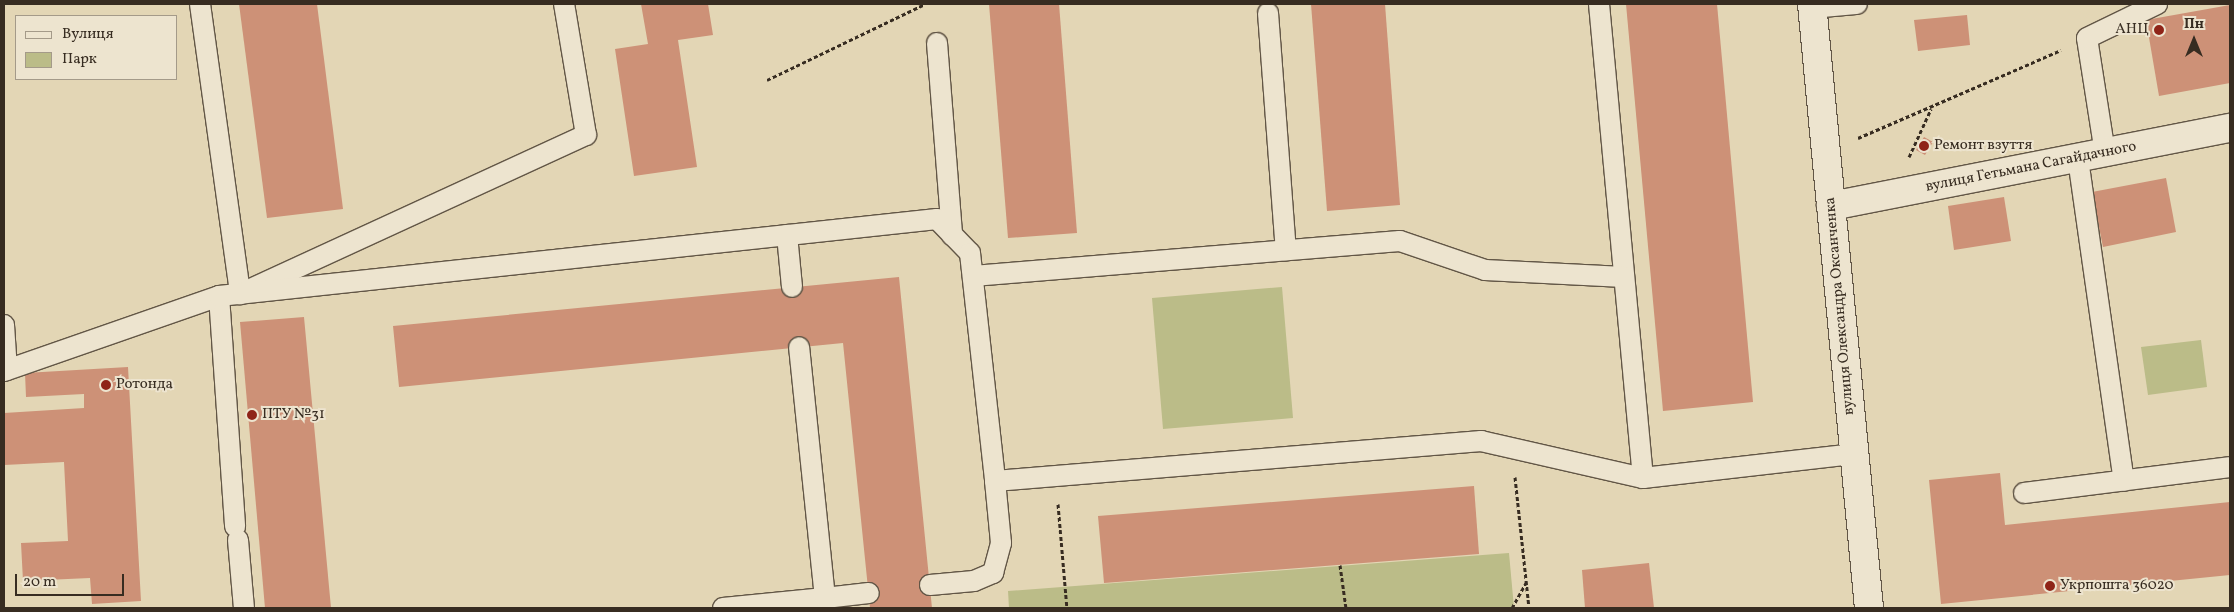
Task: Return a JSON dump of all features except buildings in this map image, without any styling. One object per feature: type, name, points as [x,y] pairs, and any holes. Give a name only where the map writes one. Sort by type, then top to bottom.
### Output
[{"type":"street","name":"вулиця Олександра Оксанченка","points":[[1812,6],[1869,608]]},
{"type":"street","name":"вулиця Гетьмана Сагайдачного","points":[[1831,206],[2230,128]]},
{"type":"lane","points":[[200,4],[240,294]]},
{"type":"lane","points":[[240,294],[586,135],[564,4]]},
{"type":"lane","points":[[1599,4],[1643,478]]},
{"type":"lane","points":[[1812,6],[1857,4]]},
{"type":"lane","points":[[2105,153],[2087,38],[2157,4]]},
{"type":"lane","points":[[1268,14],[1286,250]]},
{"type":"lane","points":[[937,43],[952,235]]},
{"type":"lane","points":[[2078,159],[2124,481]]},
{"type":"lane","points":[[4,325],[6,370],[218,296],[937,219],[970,253],[1002,543],[993,573],[974,581],[930,586]]},
{"type":"lane","points":[[787,235],[792,287]]},
{"type":"lane","points":[[973,276],[1400,241],[1485,270],[1624,277]]},
{"type":"lane","points":[[218,296],[236,533],[244,608]]},
{"type":"lane","points":[[799,347],[825,598]]},
{"type":"lane","points":[[995,481],[1481,441],[1643,478],[1854,454]]},
{"type":"lane","points":[[2024,493],[2228,467]]},
{"type":"lane","points":[[723,608],[868,593]]},
{"type":"path","points":[[767,80],[925,4]]},
{"type":"path","points":[[1854,140],[1932,108],[2087,38]]},
{"type":"path","points":[[1891,195],[1932,108]]},
{"type":"path","points":[[1512,448],[1529,608]]},
{"type":"path","points":[[1055,476],[1067,608]]},
{"type":"path","points":[[1340,565],[1346,608]]},
{"type":"path","points":[[1512,608],[1526,582]]},
{"type":"green space","points":[[1282,287],[1293,418],[1163,429],[1152,298]]},
{"type":"green space","points":[[2201,340],[2207,387],[2148,395],[2141,347]]},
{"type":"green space","points":[[1509,553],[1514,608],[1009,608],[1008,591]]},
{"type":"place","name":"АНЦ","points":[[2159,30]]},
{"type":"place","name":"Ремонт взуття","points":[[1924,146]]},
{"type":"place","name":"Ротонда","points":[[106,385]]},
{"type":"place","name":"ПТУ №31","points":[[252,415]]},
{"type":"place","name":"Укрпошта 36020","points":[[2050,586]]}]
